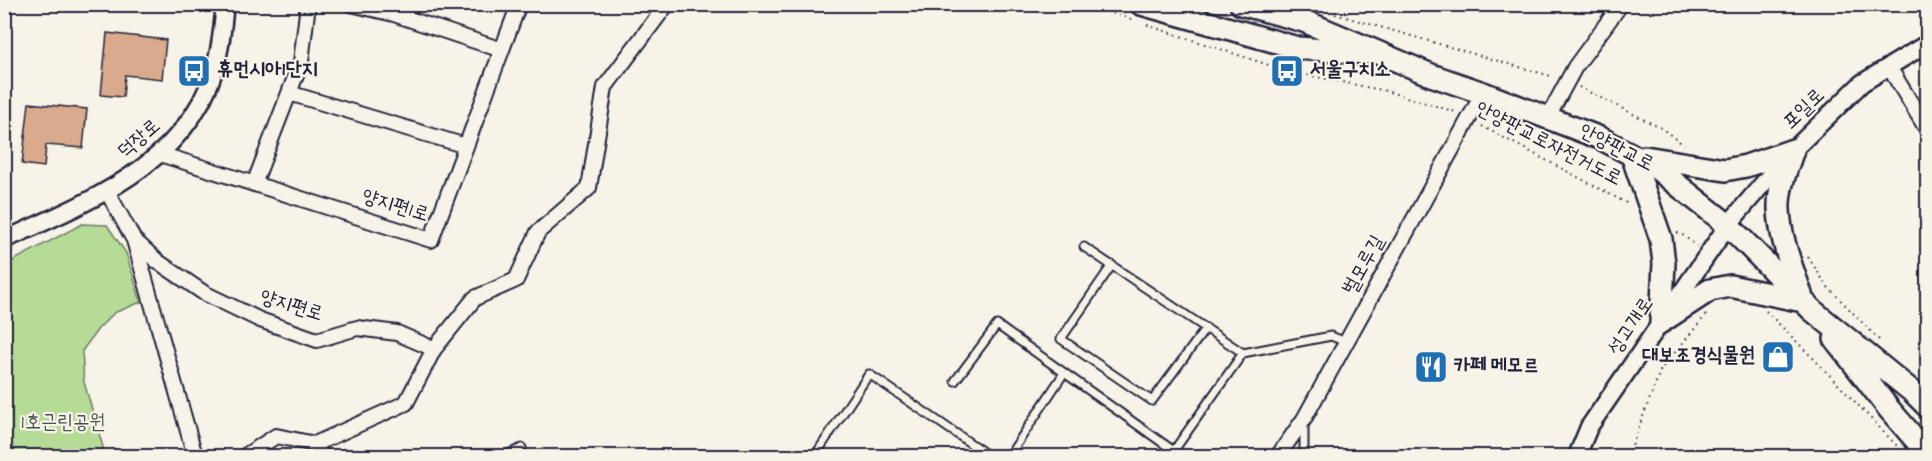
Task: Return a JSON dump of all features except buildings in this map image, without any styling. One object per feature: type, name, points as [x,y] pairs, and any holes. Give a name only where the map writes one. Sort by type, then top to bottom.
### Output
[{"type":"main road","name":"안양판교로","points":[[1141,4],[1298,48],[1379,54]]},
{"type":"main road","name":"안양판교로","points":[[1240,4],[1304,21],[1431,75],[1600,138],[1655,167],[1728,225],[1808,305],[1914,393],[1928,408]]},
{"type":"main road","points":[[1661,322],[1664,263],[1659,232],[1632,155],[1725,170],[1746,166],[1793,150]]},
{"type":"main road","points":[[1793,150],[1783,182],[1779,208],[1785,245],[1808,305]]},
{"type":"main road","points":[[1661,322],[1710,290],[1730,286],[1808,305]]},
{"type":"main road","name":"안양판교로","points":[[1808,305],[1889,409],[1928,454]]},
{"type":"street","name":"덕장로","points":[[4,240],[118,186],[160,154],[189,124],[207,89],[218,56],[225,4]]},
{"type":"street","points":[[254,184],[301,62],[308,4]]},
{"type":"street","points":[[351,4],[394,14],[502,50]]},
{"type":"street","name":"양지편1로","points":[[160,154],[431,240],[519,4]]},
{"type":"street","points":[[245,456],[276,436],[315,444],[406,403],[434,349],[475,298],[516,280],[538,232],[589,188],[604,87],[667,4]]},
{"type":"street","points":[[1548,117],[1575,67],[1621,4]]},
{"type":"street","name":"포일로","points":[[1728,225],[1793,150],[1862,83],[1928,43]]},
{"type":"street","points":[[1889,67],[1928,131]]},
{"type":"street","points":[[290,93],[466,146]]},
{"type":"street","name":"벌모루길","points":[[1278,456],[1304,419],[1483,93]]},
{"type":"street","name":"양지편로","points":[[107,191],[134,240],[156,261],[204,292],[260,320],[317,340],[357,328],[397,333],[434,349]]},
{"type":"street","name":"성고개로","points":[[1577,456],[1589,428],[1728,225]]},
{"type":"street","points":[[134,240],[195,456]]},
{"type":"lane","points":[[1084,247],[1243,353]]},
{"type":"lane","points":[[1112,265],[1061,339],[1152,401],[1206,328]]},
{"type":"lane","points":[[955,381],[997,325],[1172,454],[1243,353],[1330,336],[1346,342]]},
{"type":"lane","points":[[1009,456],[1064,373]]},
{"type":"lane","points":[[826,456],[818,451],[868,374],[989,456]]},
{"type":"lane","points":[[1304,419],[1304,456]]},
{"type":"lane","points":[[315,444],[329,456]]},
{"type":"lane","points":[[503,456],[522,448]]},
{"type":"path","name":"안양판교로자전거도로","points":[[1084,4],[1287,71],[1386,91],[1455,112],[1628,202],[1634,210]]},
{"type":"path","points":[[1659,232],[1680,233],[1708,254]]},
{"type":"path","points":[[1762,307],[1898,448]]},
{"type":"path","points":[[1628,456],[1661,369],[1708,314]]},
{"type":"green space","name":"1호근린공원","points":[[82,224],[107,225],[126,253],[141,302],[114,313],[98,329],[82,351],[84,382],[105,454],[104,456],[5,456],[5,265]]},
{"type":"place","name":"휴먼시아1단지","points":[[194,71]]},
{"type":"place","name":"서울구치소","points":[[1287,71]]},
{"type":"place","name":"대보조경식물원","points":[[1778,357]]},
{"type":"place","name":"카페 메모르","points":[[1431,367]]}]
